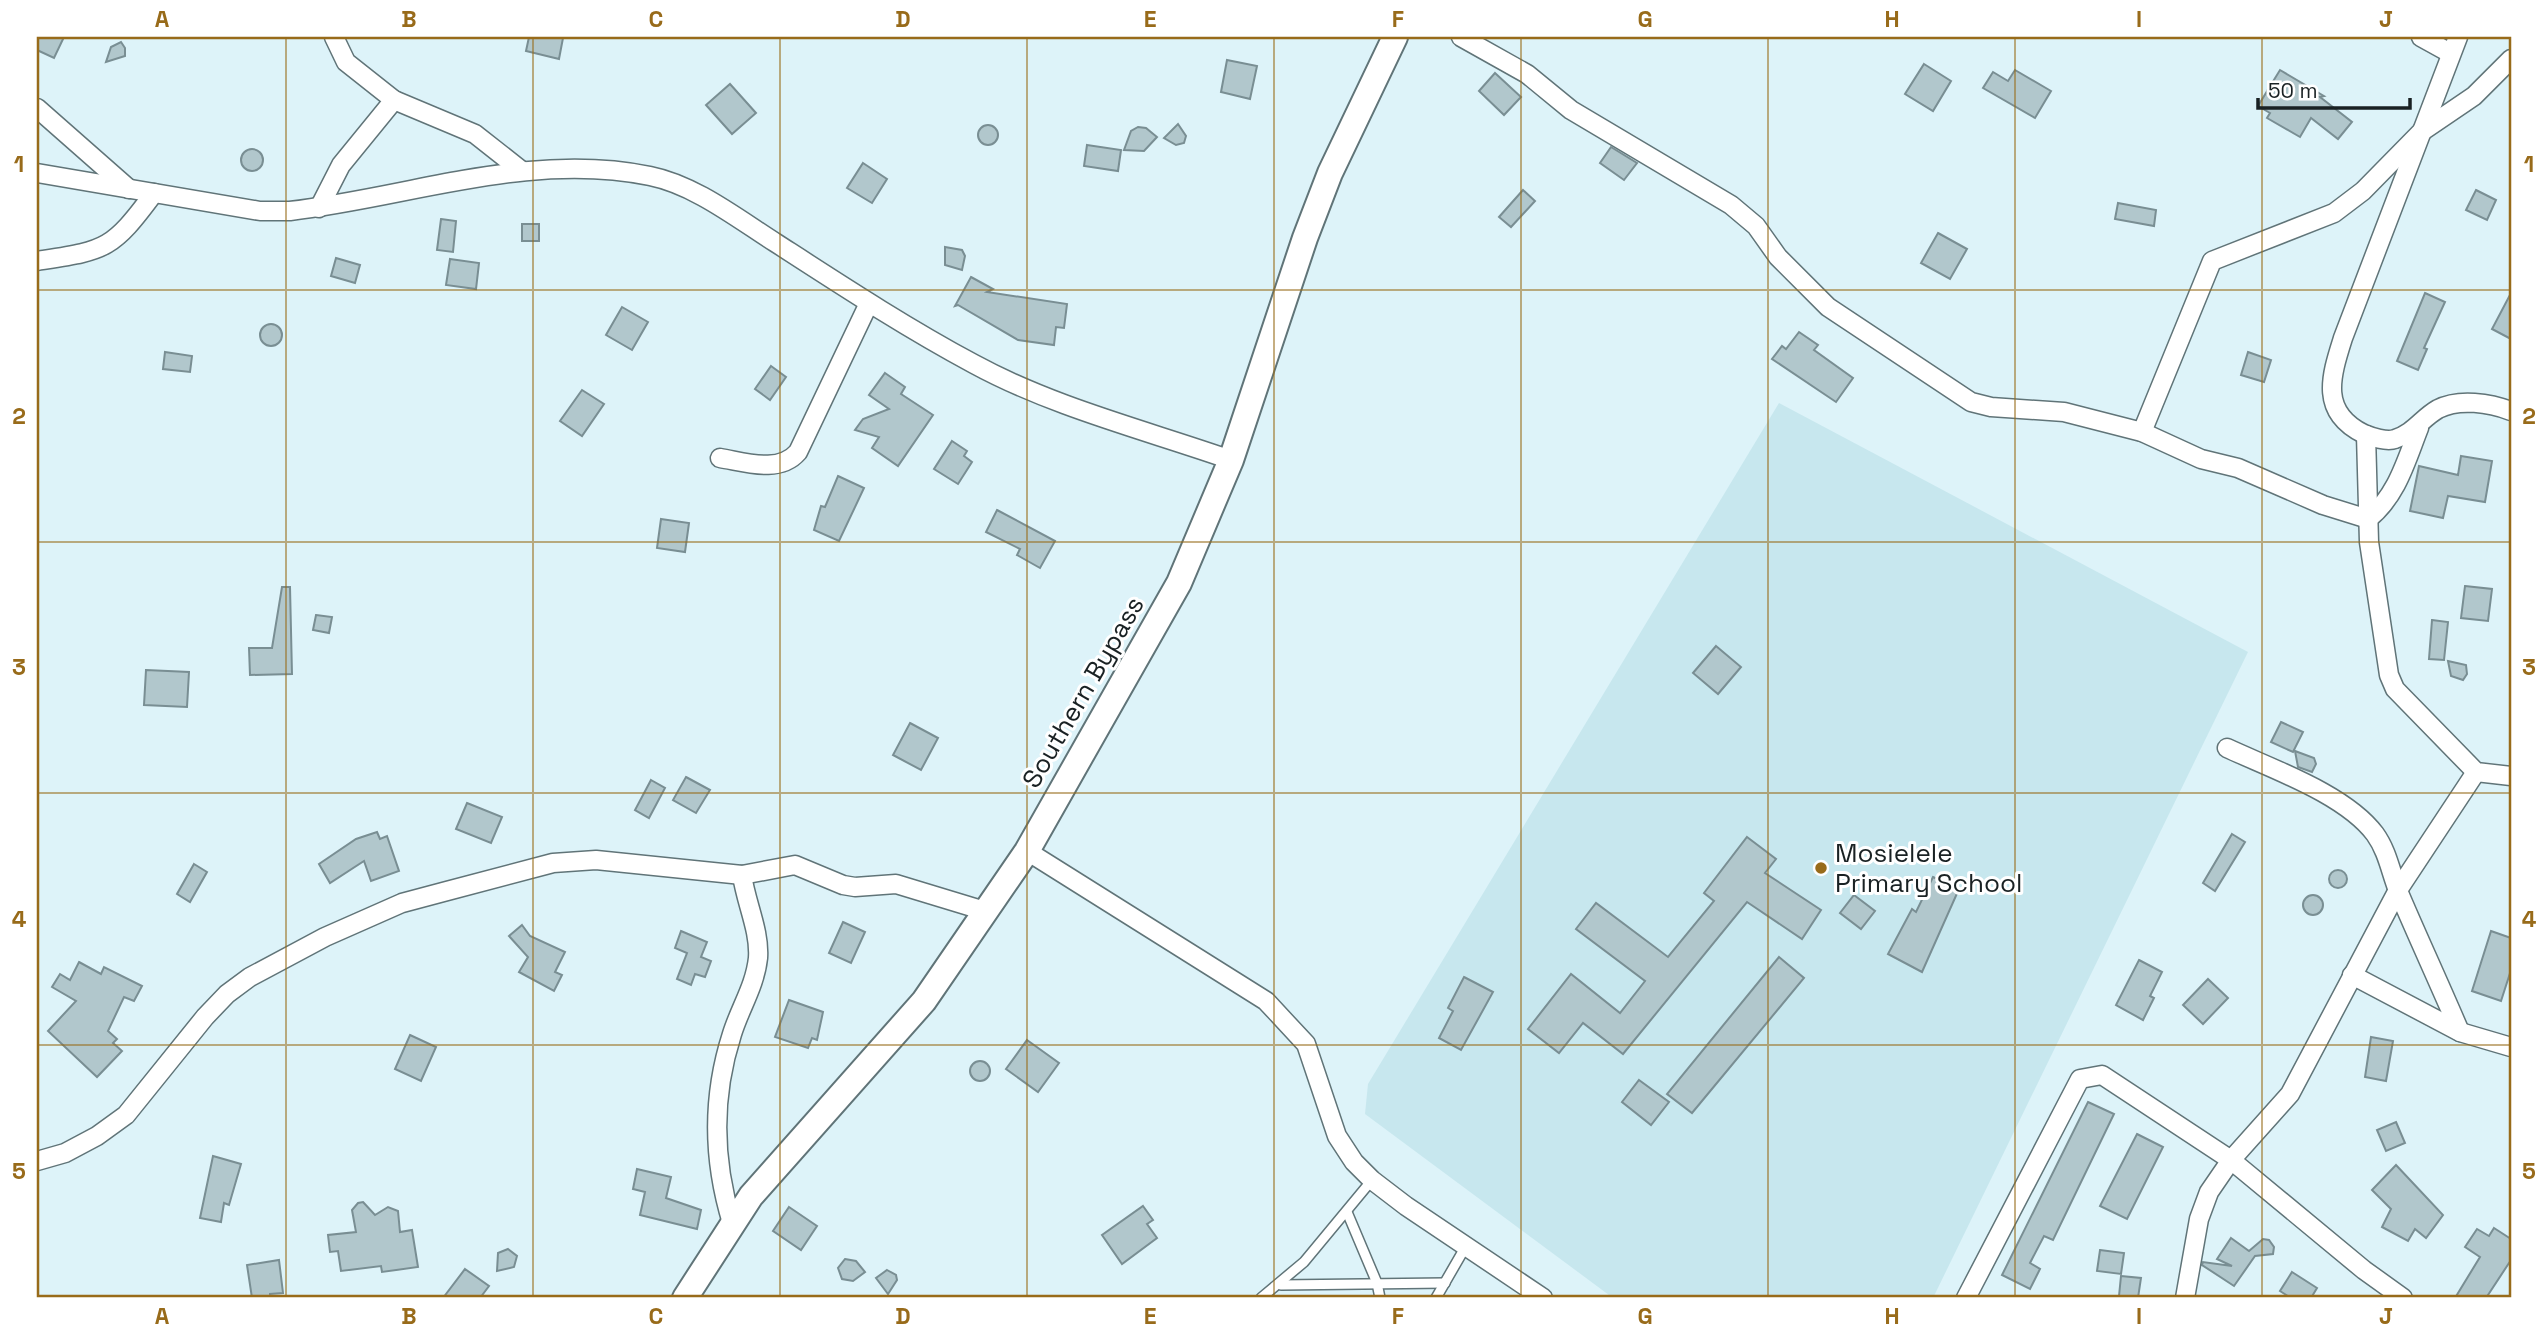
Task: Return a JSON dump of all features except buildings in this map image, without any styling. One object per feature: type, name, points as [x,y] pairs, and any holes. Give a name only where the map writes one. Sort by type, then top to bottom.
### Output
[{"type":"street","points":[[334,37],[346,62],[394,100],[475,134],[522,171]]},
{"type":"street","name":"Southern Bypass","points":[[685,1298],[732,1223],[791,1147],[896,1035],[1027,851],[1179,583],[1231,460],[1309,227],[1394,37]]},
{"type":"street","points":[[1461,37],[1527,74],[1571,110],[1731,205],[1756,226],[1778,257],[1828,307],[1971,402],[1991,407],[2064,412],[2142,432],[2201,459],[2238,468],[2323,505],[2368,519]]},
{"type":"street","points":[[2421,37],[2450,53]]},
{"type":"street","points":[[2458,37],[2331,376],[2333,402],[2344,423],[2366,435],[2392,441],[2419,428],[2438,410],[2457,404],[2494,405],[2511,411]]},
{"type":"street","points":[[2142,432],[2213,261],[2334,213],[2363,191],[2421,132],[2474,96],[2511,59]]},
{"type":"street","points":[[319,208],[341,165],[394,100]]},
{"type":"street","points":[[37,108],[129,189]]},
{"type":"street","points":[[37,173],[260,211],[319,208],[556,167],[653,176],[718,206],[869,303],[993,374],[1080,408],[1231,460]]},
{"type":"street","points":[[37,261],[93,252],[111,243],[130,226],[154,193]]},
{"type":"street","points":[[720,458],[778,466],[791,460],[798,452],[869,303]]},
{"type":"street","points":[[2368,519],[2390,495],[2419,428]]},
{"type":"street","points":[[2366,435],[2368,519],[2389,675],[2395,689],[2476,772],[2511,776]]},
{"type":"street","points":[[2227,748],[2299,781],[2348,809],[2374,833],[2387,857],[2398,890],[2460,1031]]},
{"type":"street","points":[[2185,1298],[2199,1219],[2209,1192],[2231,1160],[2290,1094],[2398,890],[2476,772]]},
{"type":"street","points":[[1027,851],[1266,1001],[1283,1016],[1306,1044],[1337,1136],[1354,1162],[1371,1180],[1543,1298]]},
{"type":"street","points":[[37,1161],[76,1148],[126,1115],[205,1017],[227,994],[250,977],[325,937],[402,903],[553,863],[596,860],[742,875],[795,865],[843,885],[856,887],[895,884],[985,911]]},
{"type":"street","points":[[732,1223],[720,1184],[716,1148],[718,1116],[732,1033],[749,995],[758,961],[759,941],[745,900],[742,875]]},
{"type":"street","points":[[2352,975],[2460,1031],[2511,1047]]},
{"type":"street","points":[[1966,1298],[2080,1079],[2102,1075],[2231,1160],[2364,1270],[2403,1298]]},
{"type":"lane","points":[[1261,1298],[1281,1285],[1328,1236],[1371,1180]]},
{"type":"lane","points":[[1347,1212],[1377,1283],[1380,1298]]},
{"type":"lane","points":[[1436,1298],[1466,1246]]},
{"type":"lane","points":[[1281,1285],[1445,1283]]},
{"type":"shaded area","name":"Mosielele Primary School","points":[[1779,403],[2248,652],[1933,1298],[1613,1298],[1365,1114],[1368,1084]]},
{"type":"place","name":"Mosielele Primary School","points":[[1821,868]]}]
